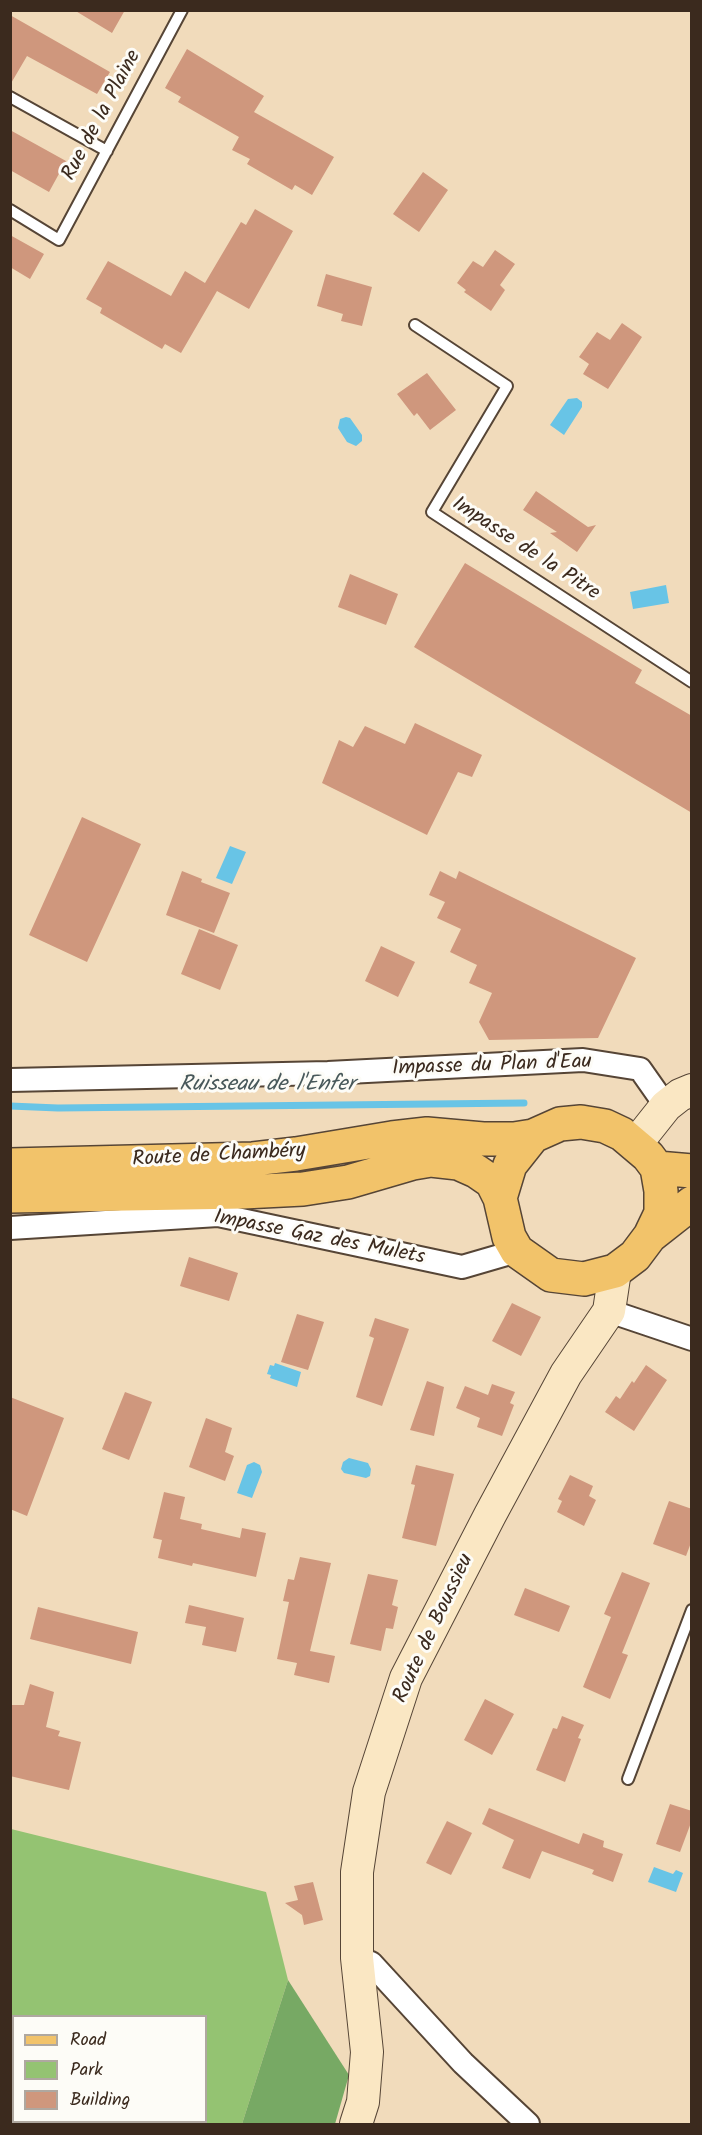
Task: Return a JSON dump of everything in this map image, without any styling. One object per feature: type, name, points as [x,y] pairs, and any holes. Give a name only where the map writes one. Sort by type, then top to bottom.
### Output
[{"type":"main road","points":[[581,1122],[606,1126],[622,1134],[646,1157],[661,1191],[661,1212],[650,1236],[635,1256],[615,1271],[584,1280],[552,1275],[517,1251],[508,1237],[500,1198],[510,1165],[533,1136],[560,1124],[581,1122]]},
{"type":"main road","name":"Route de Chambéry","points":[[10,1165],[253,1159],[427,1134],[483,1139],[514,1139],[533,1136]]},
{"type":"main road","points":[[646,1157],[692,1171]]},
{"type":"main road","name":"Route de Chambéry","points":[[10,1196],[303,1189],[348,1182],[431,1160],[458,1163],[476,1171],[492,1182],[500,1198]]},
{"type":"main road","points":[[650,1236],[692,1203]]},
{"type":"street","name":"Impasse du Plan d'Eau","points":[[10,1080],[328,1072],[583,1060],[640,1069],[679,1098]]},
{"type":"street","points":[[646,1157],[679,1098]]},
{"type":"street","name":"Impasse Gaz des Mulets","points":[[10,1228],[218,1215],[462,1267],[517,1251]]},
{"type":"street","name":"Route de Boussieu","points":[[356,2124],[363,2102],[367,2052],[357,1958],[357,1872],[369,1792],[406,1678],[561,1384],[609,1311],[615,1271]]},
{"type":"street","points":[[609,1311],[692,1339]]},
{"type":"street","points":[[357,1958],[371,1963],[463,2063],[528,2124]]},
{"type":"lane","name":"Rue de la Plaine","points":[[10,210],[59,240],[182,10]]},
{"type":"lane","points":[[10,97],[106,151]]},
{"type":"lane","name":"Impasse de la Pitre","points":[[415,326],[507,386],[432,512],[692,682]]},
{"type":"lane","points":[[628,1779],[692,1610]]},
{"type":"green space","points":[[11,1829],[266,1892],[288,1980],[242,2124],[11,2124]]},
{"type":"green space","points":[[288,1980],[349,2075],[335,2124],[242,2124]]},
{"type":"water","points":[[577,398],[582,402],[582,407],[564,435],[550,425],[568,399]]},
{"type":"water","points":[[350,418],[362,435],[362,441],[356,446],[347,442],[338,428],[340,419]]},
{"type":"water","points":[[666,585],[669,603],[633,609],[630,592]]},
{"type":"water","points":[[230,846],[246,852],[232,884],[216,878]]},
{"type":"water","points":[[275,1363],[301,1372],[297,1387],[270,1378],[271,1375],[267,1374],[270,1365],[274,1366]]},
{"type":"water","points":[[349,1458],[368,1463],[371,1469],[370,1476],[366,1478],[344,1473],[341,1469],[343,1462]]},
{"type":"water","points":[[254,1462],[260,1465],[262,1472],[252,1498],[237,1493],[247,1465]]},
{"type":"water","points":[[654,1867],[673,1874],[676,1870],[683,1873],[676,1892],[648,1882]]},
{"type":"building","points":[[74,10],[125,10],[112,33]]},
{"type":"building","points":[[10,15],[110,72],[97,94],[27,56],[10,85]]},
{"type":"building","points":[[187,49],[264,96],[254,112],[334,157],[312,195],[295,185],[292,190],[247,164],[250,159],[232,150],[239,137],[178,102],[181,97],[165,88]]},
{"type":"building","points":[[10,130],[66,161],[49,192],[10,170]]},
{"type":"building","points":[[423,172],[448,190],[419,232],[393,214]]},
{"type":"building","points":[[255,209],[293,231],[249,309],[217,291],[181,353],[165,344],[162,349],[100,313],[102,308],[86,299],[108,261],[171,296],[185,271],[205,283],[241,222],[246,225]]},
{"type":"building","points":[[10,235],[44,254],[30,279],[10,267]]},
{"type":"building","points":[[495,250],[515,264],[500,285],[505,290],[491,311],[464,292],[466,290],[457,283],[473,261],[483,267]]},
{"type":"building","points":[[326,274],[372,287],[362,326],[341,321],[343,314],[317,306]]},
{"type":"building","points":[[622,323],[642,337],[608,389],[583,374],[589,364],[579,357],[597,332],[610,340]]},
{"type":"building","points":[[427,373],[456,410],[430,430],[417,413],[414,416],[397,394]]},
{"type":"building","points":[[536,491],[588,527],[596,525],[577,552],[550,533],[557,532],[523,510]]},
{"type":"building","points":[[465,563],[642,670],[635,683],[692,716],[692,813],[414,647]]},
{"type":"building","points":[[350,574],[398,594],[386,625],[338,607]]},
{"type":"building","points":[[415,723],[482,755],[472,777],[458,772],[427,835],[322,783],[339,740],[353,747],[365,726],[405,744]]},
{"type":"building","points":[[82,817],[141,844],[87,962],[29,935]]},
{"type":"building","points":[[182,871],[202,879],[201,882],[230,893],[214,933],[166,915]]},
{"type":"building","points":[[440,871],[456,879],[459,871],[636,958],[598,1038],[489,1040],[479,1022],[492,993],[469,983],[477,965],[450,952],[461,929],[437,918],[445,902],[429,895]]},
{"type":"building","points":[[199,929],[238,945],[220,990],[181,974]]},
{"type":"building","points":[[381,946],[415,962],[398,997],[365,981]]},
{"type":"building","points":[[189,1257],[238,1273],[229,1301],[180,1286]]},
{"type":"building","points":[[512,1303],[541,1317],[521,1356],[492,1341]]},
{"type":"building","points":[[297,1314],[324,1322],[308,1370],[281,1362]]},
{"type":"building","points":[[375,1318],[409,1329],[382,1406],[356,1397],[374,1338],[369,1336]]},
{"type":"building","points":[[646,1365],[667,1380],[634,1431],[605,1412],[616,1396],[620,1399],[632,1381],[634,1383]]},
{"type":"building","points":[[427,1381],[444,1387],[434,1436],[410,1430]]},
{"type":"building","points":[[492,1384],[515,1392],[510,1403],[514,1405],[502,1436],[477,1427],[480,1418],[456,1408],[465,1386],[488,1395]]},
{"type":"building","points":[[125,1392],[152,1402],[129,1460],[102,1449]]},
{"type":"building","points":[[10,1397],[64,1418],[27,1516],[10,1509]]},
{"type":"building","points":[[206,1418],[232,1428],[225,1452],[234,1456],[225,1481],[189,1467]]},
{"type":"building","points":[[416,1465],[454,1474],[436,1546],[402,1538],[415,1485],[411,1484]]},
{"type":"building","points":[[570,1475],[593,1486],[589,1496],[596,1500],[584,1526],[557,1512],[562,1501],[558,1499]]},
{"type":"building","points":[[164,1492],[185,1497],[180,1519],[202,1524],[201,1529],[240,1538],[242,1528],[266,1533],[256,1577],[158,1558],[162,1540],[153,1538]]},
{"type":"building","points":[[669,1501],[692,1509],[692,1540],[686,1556],[653,1544]]},
{"type":"building","points":[[300,1557],[331,1563],[310,1651],[335,1656],[329,1683],[294,1675],[297,1663],[277,1659],[289,1602],[283,1601],[288,1579],[294,1580]]},
{"type":"building","points":[[622,1572],[650,1583],[622,1653],[628,1655],[610,1699],[583,1687],[611,1617],[604,1614]]},
{"type":"building","points":[[368,1574],[398,1580],[392,1605],[398,1607],[393,1629],[386,1628],[381,1651],[350,1644]]},
{"type":"building","points":[[525,1588],[570,1606],[559,1632],[514,1615]]},
{"type":"building","points":[[189,1605],[244,1618],[236,1652],[202,1645],[206,1627],[185,1623]]},
{"type":"building","points":[[38,1607],[138,1632],[131,1664],[30,1639]]},
{"type":"building","points":[[30,1684],[54,1692],[46,1727],[60,1731],[58,1736],[81,1742],[69,1790],[10,1776],[10,1705],[24,1705]]},
{"type":"building","points":[[485,1699],[514,1714],[492,1755],[464,1740]]},
{"type":"building","points":[[562,1716],[584,1725],[565,1782],[536,1770],[553,1728],[557,1729]]},
{"type":"building","points":[[670,1804],[692,1811],[692,1820],[680,1852],[656,1844]]},
{"type":"building","points":[[489,1808],[579,1844],[583,1833],[604,1841],[603,1847],[623,1854],[613,1882],[592,1874],[594,1870],[542,1851],[530,1879],[502,1868],[514,1840],[482,1824]]},
{"type":"building","points":[[447,1821],[472,1833],[451,1875],[426,1863]]},
{"type":"building","points":[[313,1882],[323,1920],[304,1925],[302,1915],[285,1903],[298,1900],[294,1886]]},
{"type":"waterway","name":"Ruisseau de l'Enfer","points":[[10,1106],[58,1108],[524,1103]]}]
